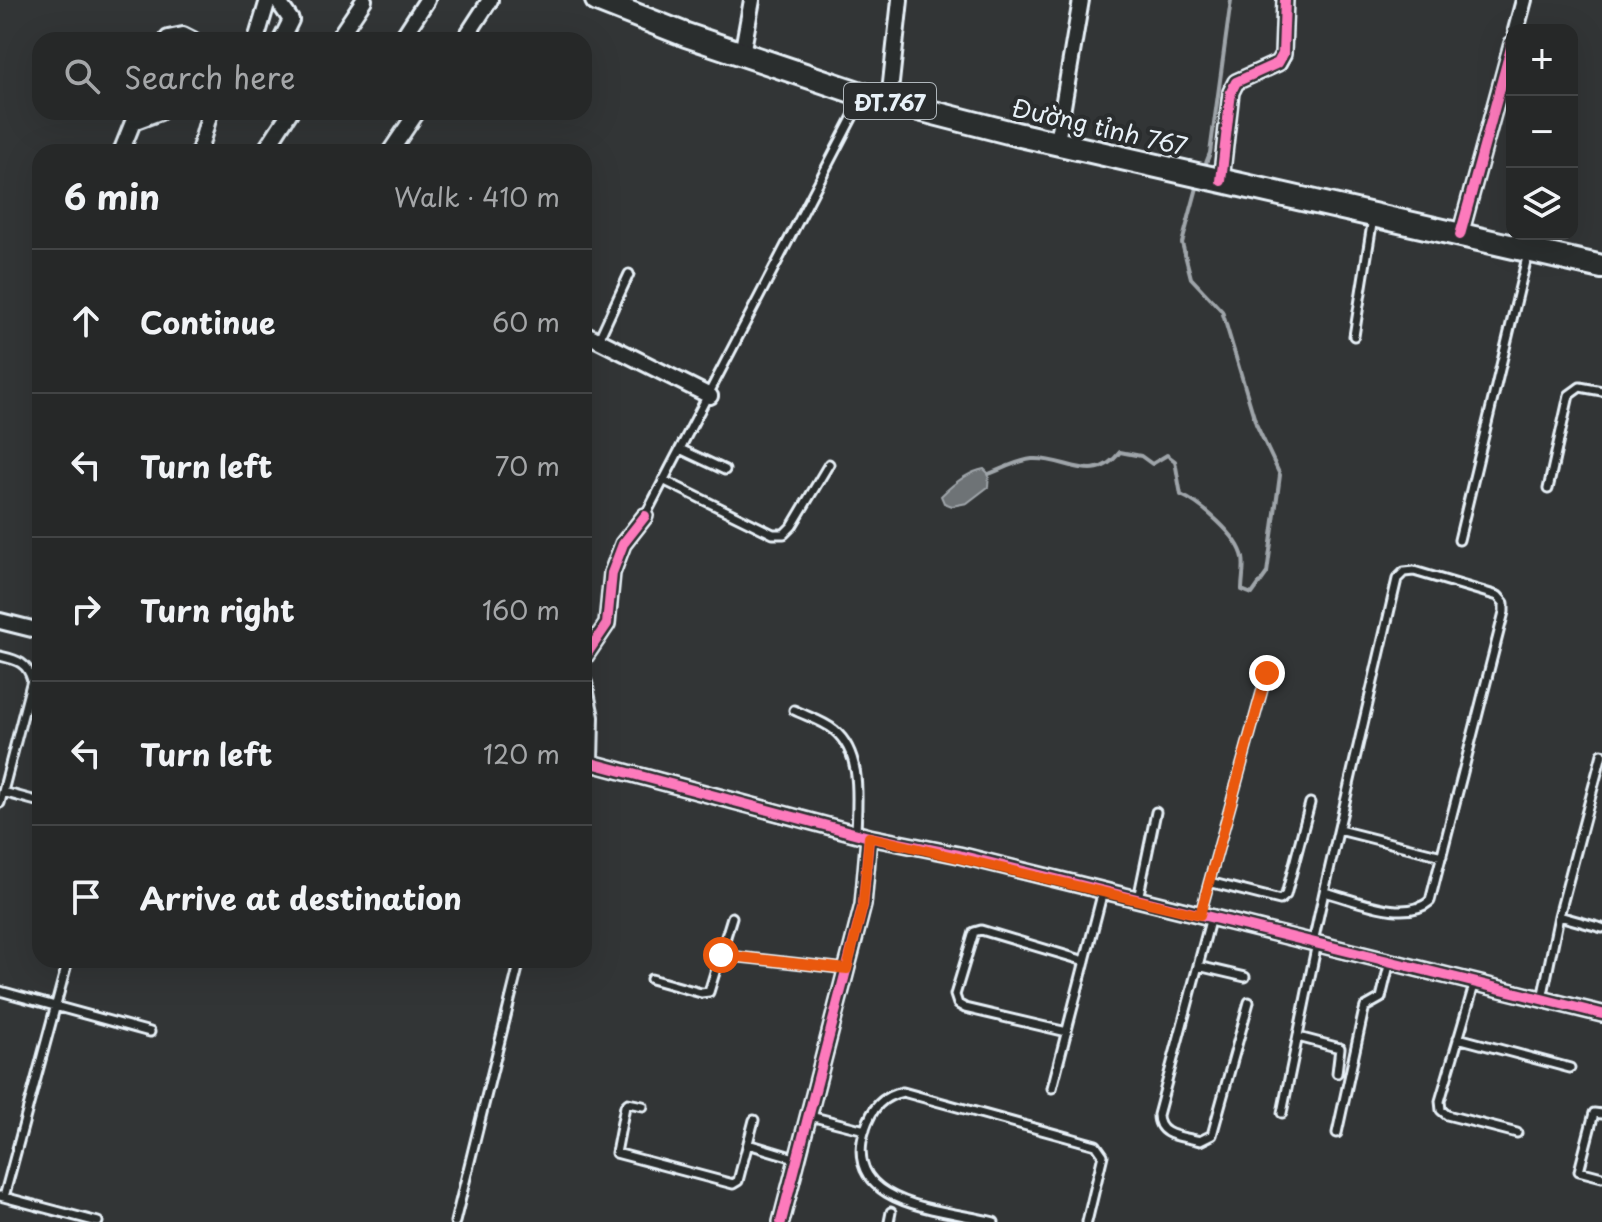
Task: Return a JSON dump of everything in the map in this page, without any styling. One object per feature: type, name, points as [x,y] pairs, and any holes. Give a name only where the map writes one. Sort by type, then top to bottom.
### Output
[{"type":"main road","name":"Đường tỉnh 767","points":[[597,0],[864,95],[1208,178],[1602,267]]},
{"type":"street","points":[[258,32],[268,0]]},
{"type":"street","points":[[277,0],[291,20],[285,32]]},
{"type":"street","points":[[342,32],[364,0]]},
{"type":"street","points":[[406,32],[427,0]]},
{"type":"street","points":[[469,32],[490,0]]},
{"type":"street","points":[[742,54],[752,0]]},
{"type":"street","points":[[889,101],[900,0]]},
{"type":"street","points":[[1057,142],[1081,0]]},
{"type":"street","points":[[1208,178],[1236,82],[1278,63],[1283,54],[1285,0]]},
{"type":"street","points":[[1518,24],[1524,0]]},
{"type":"street","points":[[1460,235],[1506,66]]},
{"type":"street","points":[[124,144],[133,122],[138,120]]},
{"type":"street","points":[[201,144],[208,120]]},
{"type":"street","points":[[269,144],[285,120]]},
{"type":"street","points":[[395,144],[412,120]]},
{"type":"street","points":[[592,340],[710,396]]},
{"type":"street","points":[[592,646],[607,624],[612,573],[623,544],[645,516]]},
{"type":"street","points":[[0,621],[32,629]]},
{"type":"street","points":[[592,763],[863,835],[1138,899],[1602,1014]]},
{"type":"street","points":[[781,1222],[863,905],[863,835]]},
{"type":"lane","points":[[645,516],[864,95]]},
{"type":"lane","points":[[1354,336],[1373,216]]},
{"type":"lane","points":[[1459,540],[1529,251]]},
{"type":"lane","points":[[592,334],[629,274]]},
{"type":"lane","points":[[1548,489],[1569,395],[1580,387],[1602,391]]},
{"type":"lane","points":[[680,449],[725,470]]},
{"type":"lane","points":[[663,480],[773,534],[784,534],[829,464]]},
{"type":"lane","points":[[1282,1113],[1324,892],[1397,579],[1404,572],[1414,571],[1498,596],[1504,603],[1430,901],[1420,910],[1405,911],[1324,892]]},
{"type":"lane","points":[[0,656],[19,661],[28,668],[32,680],[0,803]]},
{"type":"lane","points":[[1249,1002],[1212,1135],[1200,1141],[1164,1132],[1158,1124],[1158,1115],[1198,966],[1209,882],[1267,673]]},
{"type":"lane","points":[[794,710],[834,729],[852,752],[863,835]]},
{"type":"lane","points":[[1542,999],[1559,916],[1602,754]]},
{"type":"lane","points":[[3,792],[32,800]]},
{"type":"lane","points":[[1209,882],[1280,900],[1286,895],[1310,803]]},
{"type":"lane","points":[[1138,899],[1156,812]]},
{"type":"lane","points":[[1339,830],[1442,856]]},
{"type":"lane","points":[[1052,1088],[1103,891]]},
{"type":"lane","points":[[1559,916],[1602,928]]},
{"type":"lane","points":[[651,979],[701,993],[709,992],[732,917]]},
{"type":"lane","points":[[1067,1032],[965,1008],[958,1004],[955,995],[974,932],[981,930],[1085,961]]},
{"type":"lane","points":[[721,955],[847,969]]},
{"type":"lane","points":[[1337,1133],[1365,1007],[1381,998],[1390,961]]},
{"type":"lane","points":[[1198,966],[1245,977]]},
{"type":"lane","points":[[66,968],[2,1196],[98,1222]]},
{"type":"lane","points":[[455,1222],[518,968]]},
{"type":"lane","points":[[1475,982],[1441,1110],[1447,1115],[1517,1133]]},
{"type":"lane","points":[[0,991],[150,1032]]},
{"type":"lane","points":[[1298,1037],[1340,1048],[1337,1073]]},
{"type":"lane","points":[[1458,1038],[1570,1068]]},
{"type":"lane","points":[[994,1222],[888,1196],[871,1184],[861,1165],[865,1130],[881,1100],[903,1092],[1096,1145],[1103,1155],[1087,1222]]},
{"type":"lane","points":[[643,1106],[625,1106],[615,1148],[620,1155],[733,1184],[738,1181],[754,1120]]},
{"type":"lane","points":[[1602,1114],[1594,1113],[1579,1171],[1602,1177]]},
{"type":"lane","points":[[810,1116],[865,1130]]},
{"type":"lane","points":[[748,1144],[798,1159]]},
{"type":"lane","points":[[889,1222],[891,1212]]},
{"type":"shaded area","points":[[984,469],[989,474],[988,487],[967,503],[952,506],[944,503],[941,496],[950,487]]},
{"type":"waterway","points":[[1204,168],[1210,153],[1231,0]]},
{"type":"waterway","points":[[989,474],[1032,459],[1090,469],[1100,468],[1120,452],[1141,456],[1152,464],[1167,455],[1175,461],[1181,495],[1208,513],[1240,549],[1244,569],[1242,590],[1252,594],[1267,573],[1280,475],[1256,424],[1222,311],[1191,278],[1182,243],[1198,184]]},
{"type":"cycle path","points":[[1221,181],[1231,92],[1236,82],[1278,63],[1283,54],[1285,0]]},
{"type":"cycle path","points":[[1460,235],[1506,66]]},
{"type":"cycle path","points":[[592,646],[607,624],[612,573],[623,544],[645,516]]},
{"type":"cycle path","points":[[592,763],[869,837]]},
{"type":"cycle path","points":[[781,1222],[863,905],[869,837],[959,855],[1602,1014]]},
{"type":"route","points":[[721,955],[847,969],[863,905],[869,837],[959,855],[1200,915],[1267,673]]}]
